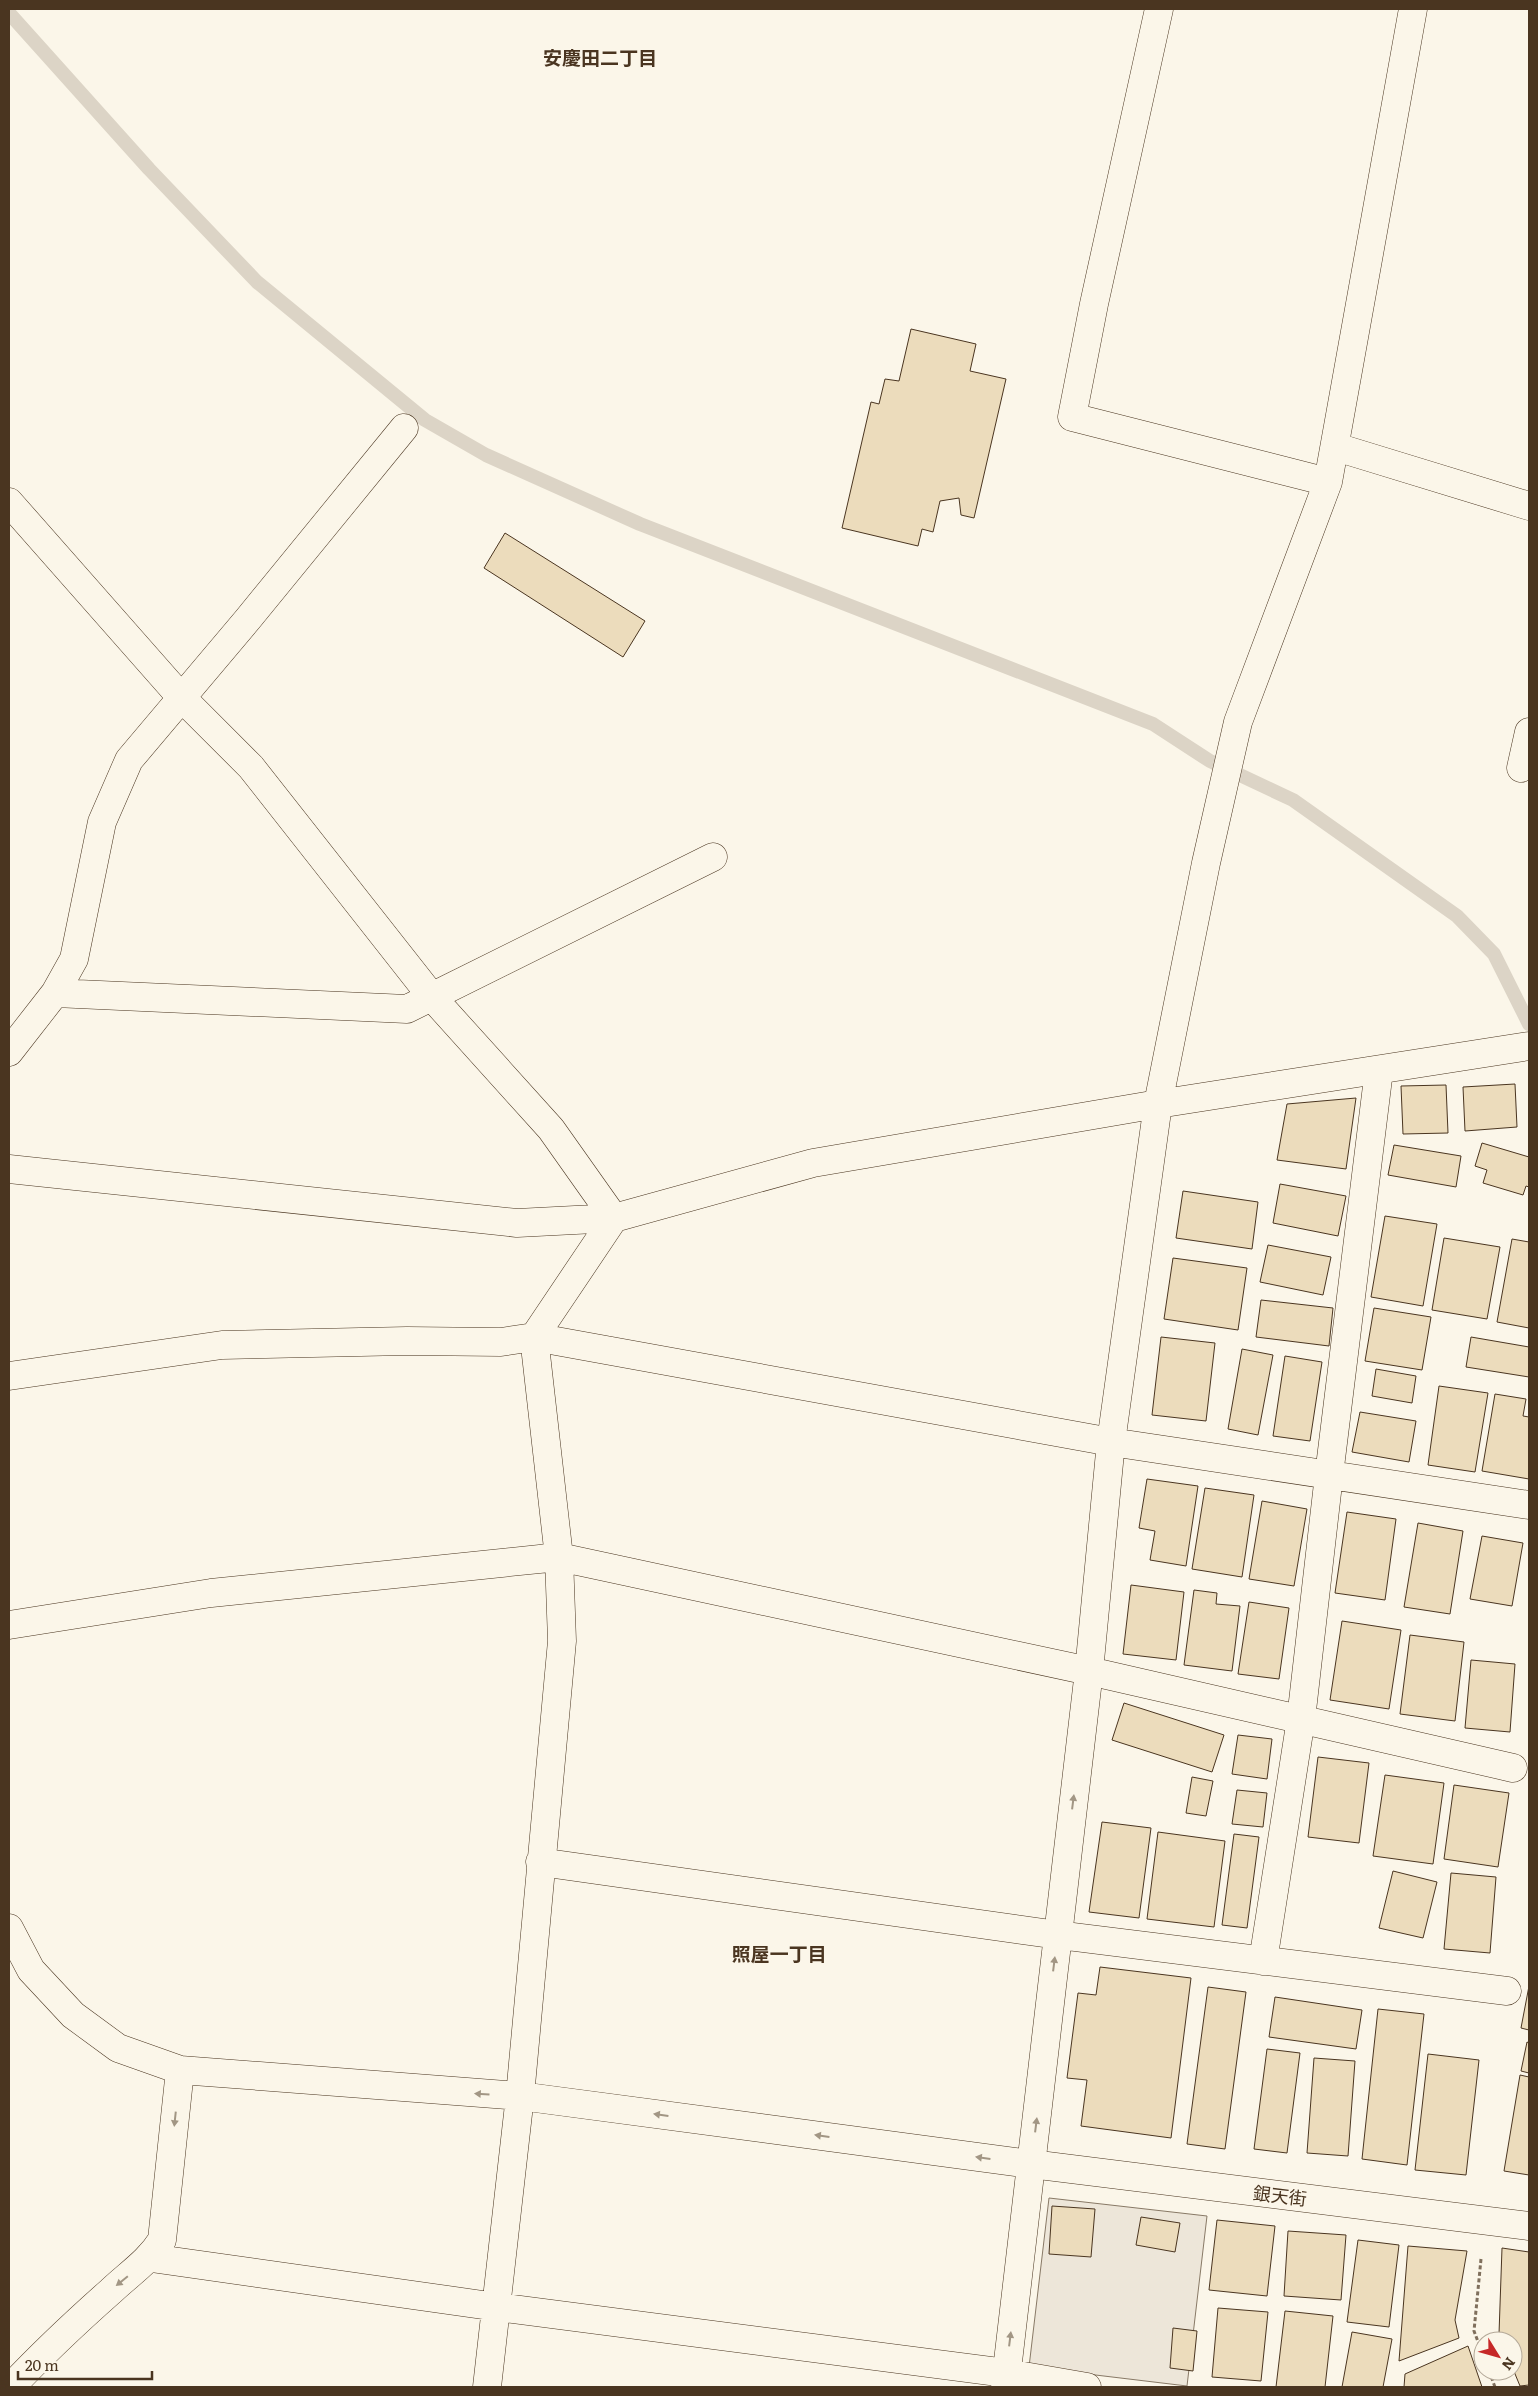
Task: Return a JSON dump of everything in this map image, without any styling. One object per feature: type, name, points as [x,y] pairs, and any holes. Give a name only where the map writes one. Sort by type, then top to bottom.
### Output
[{"type":"street","points":[[1159,9],[1096,295],[1072,417],[1328,482]]},
{"type":"street","points":[[1006,2380],[1089,1671],[1111,1442],[1158,1104],[1206,863],[1238,722],[1328,482],[1336,447],[1413,9]]},
{"type":"street","points":[[9,1052],[55,993],[74,960],[102,822],[128,760],[180,696],[248,619],[404,428]]},
{"type":"street","points":[[1336,447],[1529,506]]},
{"type":"street","points":[[9,502],[180,696],[251,767],[432,998],[551,1129],[614,1218]]},
{"type":"street","points":[[1529,732],[1521,768],[1529,766]]},
{"type":"street","points":[[55,993],[407,1009],[713,857]]},
{"type":"street","points":[[9,1169],[517,1223],[614,1218],[813,1163],[1158,1104],[1529,1046]]},
{"type":"street","points":[[1263,1961],[1302,1720],[1328,1475],[1379,1070]]},
{"type":"street","points":[[487,2387],[520,2096],[540,1862],[562,1641],[559,1557],[534,1337],[614,1218]]},
{"type":"street","points":[[9,1376],[222,1346],[398,1341],[501,1342],[534,1337],[1111,1442],[1529,1505]]},
{"type":"street","points":[[9,1625],[211,1593],[559,1557],[1089,1671],[1513,1768]]},
{"type":"street","points":[[540,1862],[1058,1935],[1507,1991]]},
{"type":"street","name":"銀天街","points":[[9,1928],[31,1970],[73,2015],[118,2048],[171,2067],[520,2096],[1031,2164],[1529,2226]]},
{"type":"street","points":[[11,2387],[105,2296],[151,2258],[162,2240],[171,2067]]},
{"type":"street","points":[[151,2258],[1006,2380],[1087,2387]]},
{"type":"path","points":[[1474,2331],[1485,2221]]},
{"type":"shaded area","points":[[1049,2198],[1207,2216],[1187,2386],[1029,2367]]},
{"type":"building","points":[[911,329],[976,344],[970,371],[1006,379],[974,518],[961,515],[959,498],[940,501],[933,532],[922,529],[918,546],[842,528],[871,402],[879,404],[885,379],[899,381]]},
{"type":"building","points":[[505,533],[645,621],[623,657],[484,568]]},
{"type":"building","points":[[1515,1084],[1517,1127],[1465,1131],[1463,1087]]},
{"type":"building","points":[[1446,1085],[1448,1133],[1403,1134],[1401,1086]]},
{"type":"building","points":[[1356,1098],[1346,1169],[1277,1160],[1287,1104]]},
{"type":"building","points":[[1482,1143],[1529,1157],[1529,1187],[1526,1186],[1523,1195],[1483,1183],[1487,1170],[1475,1166]]},
{"type":"building","points":[[1394,1145],[1461,1156],[1456,1187],[1388,1175]]},
{"type":"building","points":[[1280,1184],[1346,1196],[1338,1236],[1273,1223]]},
{"type":"building","points":[[1183,1191],[1258,1202],[1252,1249],[1176,1238]]},
{"type":"building","points":[[1385,1216],[1437,1224],[1423,1306],[1371,1297]]},
{"type":"building","points":[[1444,1238],[1500,1247],[1487,1319],[1432,1310]]},
{"type":"building","points":[[1512,1239],[1529,1242],[1529,1328],[1497,1322]]},
{"type":"building","points":[[1268,1245],[1331,1257],[1323,1295],[1260,1282]]},
{"type":"building","points":[[1173,1258],[1247,1268],[1238,1330],[1164,1319]]},
{"type":"building","points":[[1261,1300],[1333,1308],[1329,1346],[1256,1337]]},
{"type":"building","points":[[1374,1308],[1431,1317],[1422,1370],[1365,1361]]},
{"type":"building","points":[[1161,1337],[1215,1343],[1206,1421],[1152,1415]]},
{"type":"building","points":[[1471,1337],[1529,1347],[1529,1377],[1466,1367]]},
{"type":"building","points":[[1242,1349],[1273,1355],[1258,1435],[1228,1429]]},
{"type":"building","points":[[1285,1356],[1322,1362],[1310,1441],[1273,1436]]},
{"type":"building","points":[[1376,1369],[1416,1376],[1412,1403],[1372,1396]]},
{"type":"building","points":[[1439,1386],[1488,1393],[1475,1472],[1428,1465]]},
{"type":"building","points":[[1495,1394],[1526,1399],[1523,1416],[1529,1417],[1529,1479],[1482,1471]]},
{"type":"building","points":[[1360,1412],[1416,1421],[1409,1462],[1352,1452]]},
{"type":"building","points":[[1147,1479],[1198,1486],[1186,1566],[1150,1560],[1155,1531],[1139,1528]]},
{"type":"building","points":[[1205,1488],[1254,1495],[1242,1577],[1192,1569]]},
{"type":"building","points":[[1262,1501],[1307,1509],[1294,1586],[1249,1579]]},
{"type":"building","points":[[1347,1512],[1396,1519],[1385,1600],[1335,1593]]},
{"type":"building","points":[[1418,1523],[1463,1531],[1450,1614],[1404,1607]]},
{"type":"building","points":[[1482,1536],[1523,1543],[1512,1606],[1470,1599]]},
{"type":"building","points":[[1131,1585],[1184,1592],[1176,1660],[1123,1654]]},
{"type":"building","points":[[1194,1590],[1217,1593],[1216,1604],[1240,1606],[1232,1671],[1184,1665]]},
{"type":"building","points":[[1249,1602],[1289,1608],[1279,1679],[1238,1674]]},
{"type":"building","points":[[1342,1621],[1401,1630],[1389,1709],[1330,1700]]},
{"type":"building","points":[[1410,1635],[1464,1642],[1455,1721],[1400,1714]]},
{"type":"building","points":[[1471,1660],[1515,1664],[1510,1732],[1465,1728]]},
{"type":"building","points":[[1124,1703],[1224,1735],[1212,1772],[1112,1740]]},
{"type":"building","points":[[1238,1735],[1272,1739],[1267,1779],[1232,1774]]},
{"type":"building","points":[[1318,1757],[1369,1763],[1359,1843],[1308,1837]]},
{"type":"building","points":[[1385,1775],[1444,1783],[1433,1864],[1373,1856]]},
{"type":"building","points":[[1192,1777],[1213,1781],[1206,1816],[1186,1813]]},
{"type":"building","points":[[1454,1785],[1509,1793],[1498,1867],[1444,1859]]},
{"type":"building","points":[[1237,1790],[1267,1793],[1263,1827],[1232,1824]]},
{"type":"building","points":[[1102,1822],[1151,1828],[1139,1918],[1089,1912]]},
{"type":"building","points":[[1158,1832],[1225,1841],[1214,1927],[1147,1919]]},
{"type":"building","points":[[1234,1834],[1259,1837],[1247,1928],[1222,1925]]},
{"type":"building","points":[[1393,1871],[1437,1882],[1423,1938],[1379,1928]]},
{"type":"building","points":[[1451,1873],[1496,1877],[1490,1953],[1444,1949]]},
{"type":"building","points":[[1100,1967],[1191,1978],[1171,2138],[1081,2126],[1087,2080],[1067,2078],[1078,1993],[1096,1995]]},
{"type":"building","points":[[1529,1986],[1529,2030],[1521,2028]]},
{"type":"building","points":[[1208,1987],[1246,1992],[1225,2149],[1187,2144]]},
{"type":"building","points":[[1275,1997],[1362,2010],[1356,2049],[1269,2037]]},
{"type":"building","points":[[1378,2009],[1424,2014],[1407,2165],[1362,2159]]},
{"type":"building","points":[[1527,2042],[1529,2043],[1529,2073],[1521,2071]]},
{"type":"building","points":[[1267,2049],[1300,2053],[1287,2153],[1254,2149]]},
{"type":"building","points":[[1428,2054],[1479,2060],[1466,2175],[1415,2170]]},
{"type":"building","points":[[1314,2058],[1355,2061],[1348,2156],[1307,2153]]},
{"type":"building","points":[[1520,2075],[1529,2077],[1529,2175],[1504,2171]]},
{"type":"building","points":[[1052,2206],[1095,2209],[1091,2257],[1049,2254]]},
{"type":"building","points":[[1141,2217],[1180,2223],[1175,2252],[1136,2245]]},
{"type":"building","points":[[1217,2220],[1275,2226],[1267,2296],[1209,2290]]},
{"type":"building","points":[[1288,2231],[1346,2235],[1341,2300],[1284,2296]]},
{"type":"building","points":[[1358,2240],[1399,2245],[1389,2327],[1347,2322]]},
{"type":"building","points":[[1408,2246],[1467,2251],[1455,2320],[1459,2338],[1399,2361]]},
{"type":"building","points":[[1502,2248],[1529,2252],[1529,2385],[1520,2386],[1518,2381],[1523,2381],[1523,2331],[1499,2331]]},
{"type":"building","points":[[1218,2308],[1268,2312],[1261,2381],[1212,2377]]},
{"type":"building","points":[[1285,2311],[1333,2316],[1325,2387],[1276,2387]]},
{"type":"building","points":[[1173,2328],[1197,2331],[1193,2371],[1170,2368]]},
{"type":"building","points":[[1352,2332],[1392,2339],[1383,2387],[1342,2387]]},
{"type":"building","points":[[1468,2346],[1473,2361],[1473,2381],[1480,2381],[1482,2387],[1404,2387],[1405,2374]]},
{"type":"waterway","points":[[9,13],[149,169],[257,282],[425,420],[486,455],[640,524],[1153,724],[1210,761],[1293,800],[1457,916],[1494,954],[1529,1024]]},
{"type":"district","name":"安慶田二丁目","points":[[600,57]]},
{"type":"district","name":"照屋一丁目","points":[[779,1953]]}]
